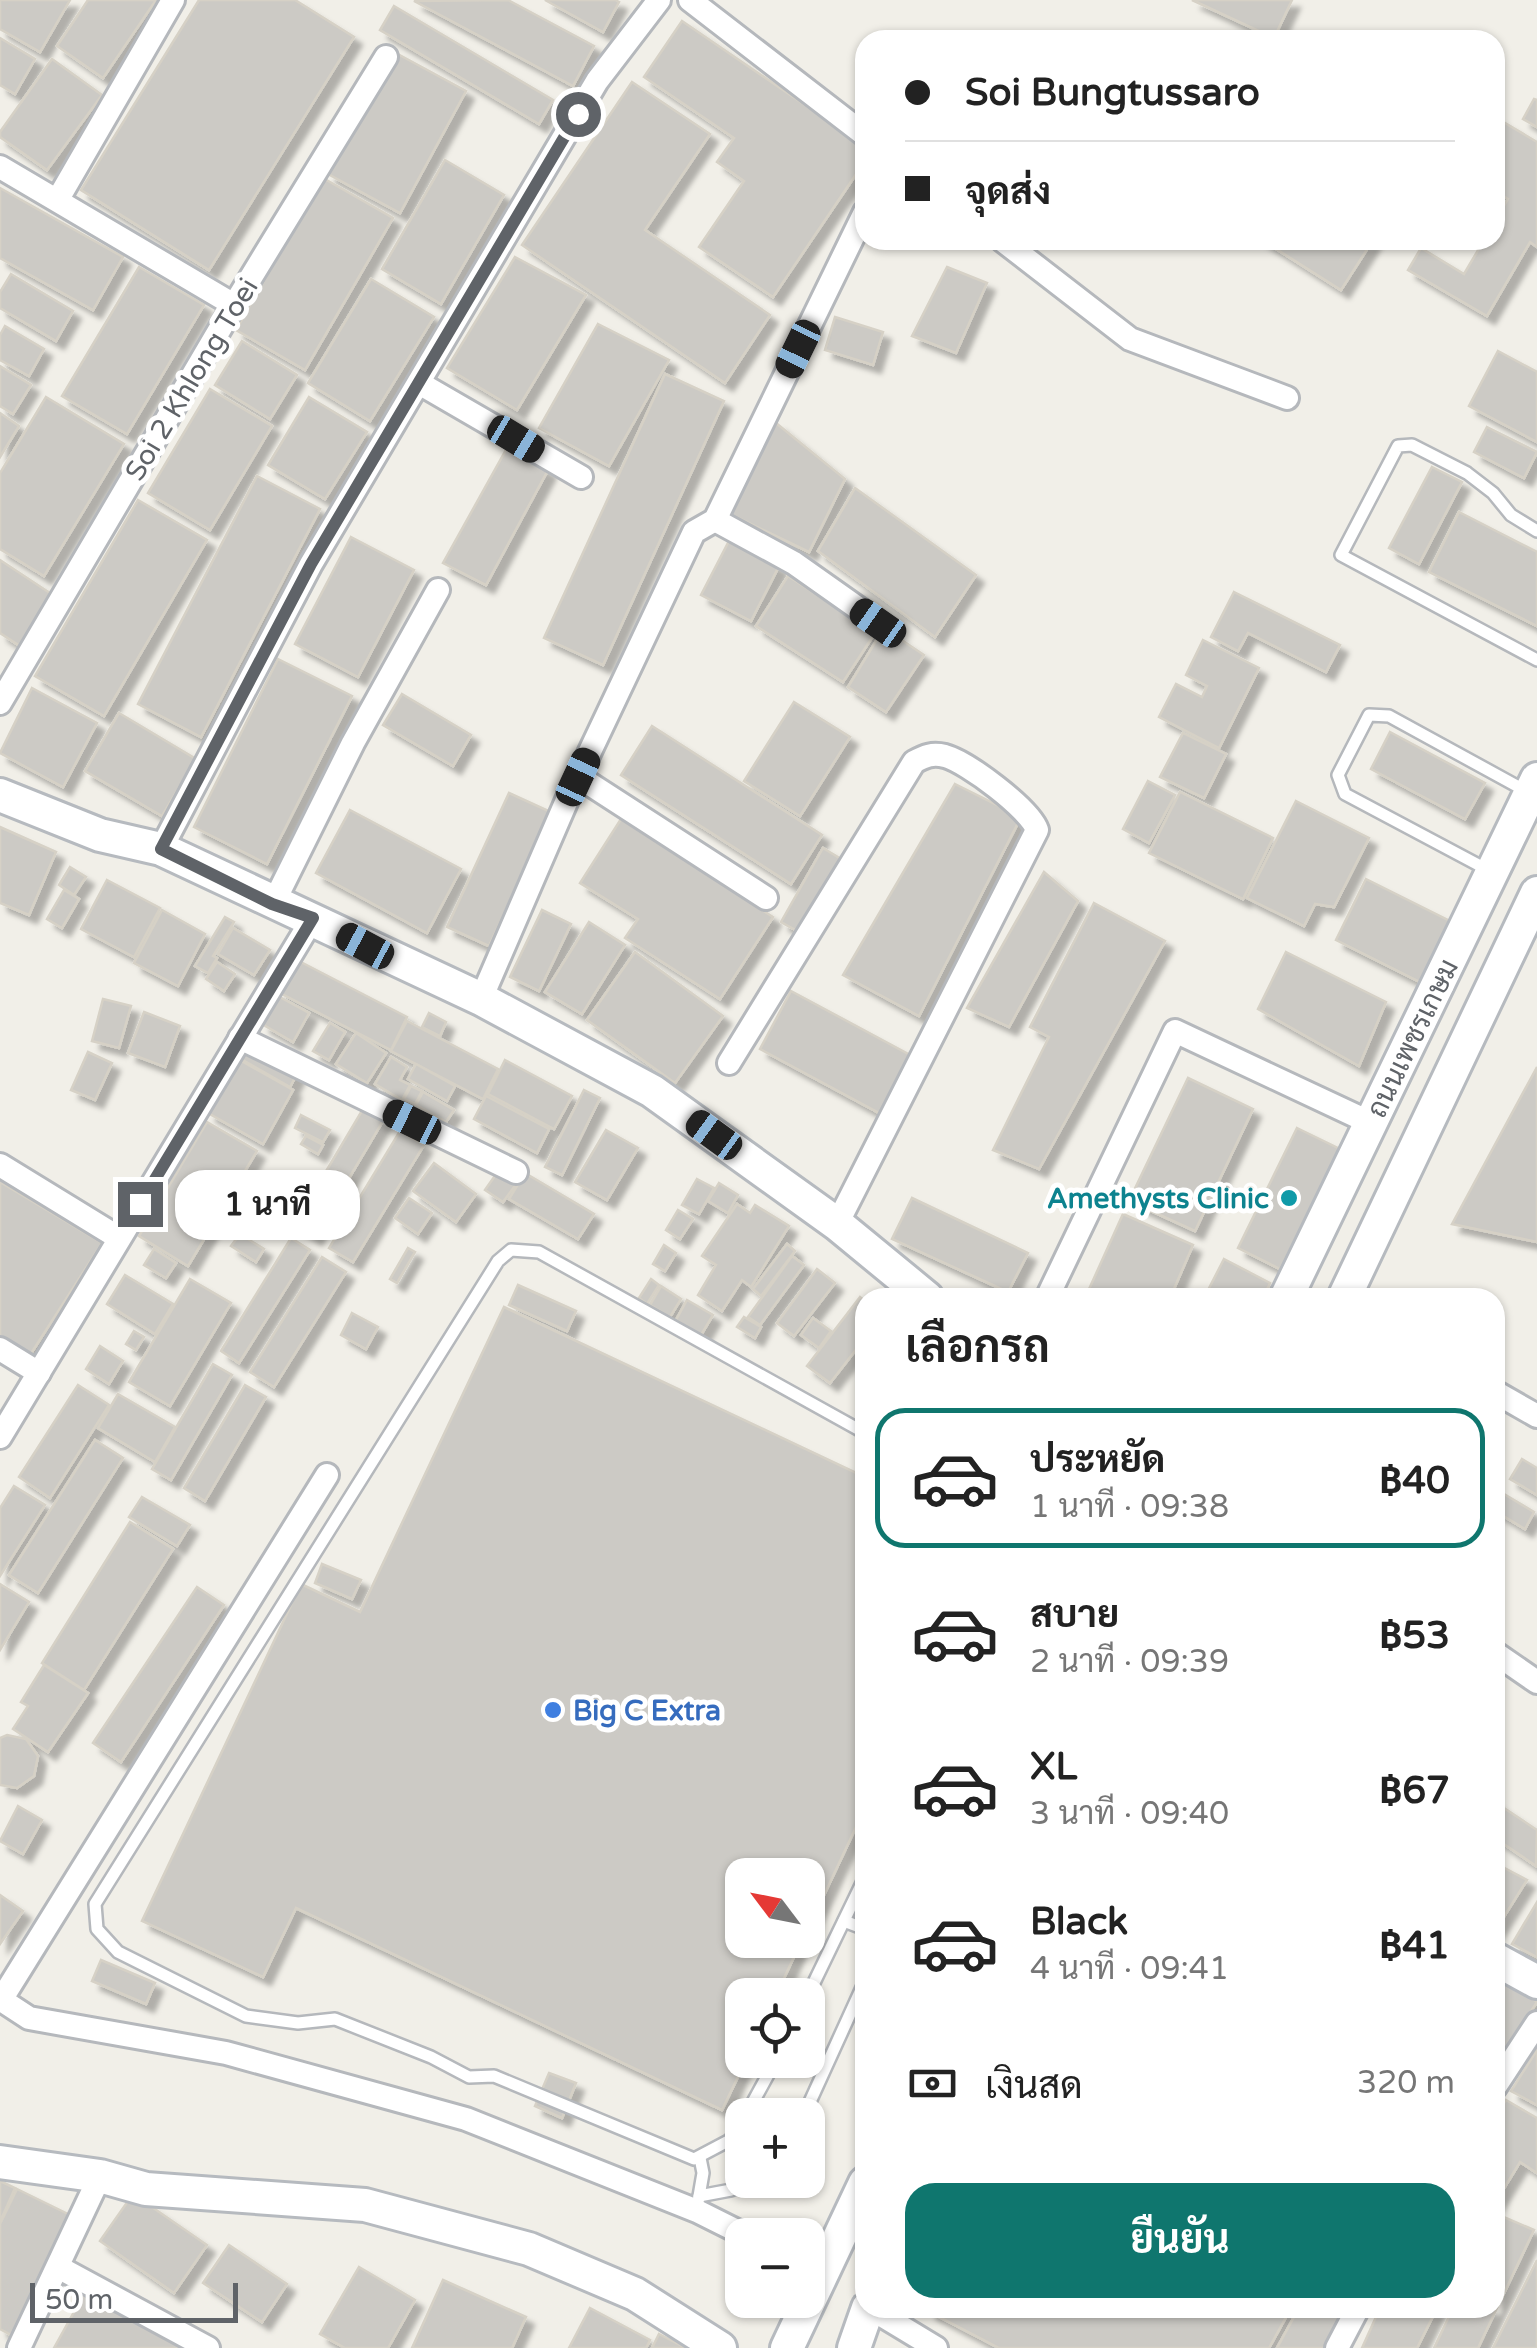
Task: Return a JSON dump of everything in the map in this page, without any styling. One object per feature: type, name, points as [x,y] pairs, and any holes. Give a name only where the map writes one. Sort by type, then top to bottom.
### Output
[{"type":"street","points":[[58,199],[173,0]]},
{"type":"street","points":[[161,849],[311,564],[597,80],[659,0]]},
{"type":"street","points":[[690,0],[855,127]]},
{"type":"street","name":"Soi 2 Khlong Toei","points":[[0,703],[386,56]]},
{"type":"street","points":[[0,167],[234,306]]},
{"type":"street","points":[[481,999],[578,777],[694,532],[715,520],[855,233]]},
{"type":"street","points":[[1015,250],[1130,338],[1288,398]]},
{"type":"street","points":[[419,382],[581,477]]},
{"type":"street","points":[[715,520],[794,562],[878,623]]},
{"type":"street","points":[[272,904],[438,590]]},
{"type":"street","points":[[729,1064],[914,762],[929,754],[948,757],[1033,818],[1037,830],[837,1224]]},
{"type":"street","points":[[578,777],[766,898]]},
{"type":"street","name":"ถนนเพชรเกษม","points":[[1291,1288],[1533,786]]},
{"type":"street","points":[[0,796],[100,835],[161,849],[481,999],[652,1091],[837,1224],[915,1288]]},
{"type":"street","name":"ถนนเพชรเกษม","points":[[1349,1288],[1537,893]]},
{"type":"street","points":[[0,1437],[313,918]]},
{"type":"street","points":[[1052,1288],[1175,1031],[1370,1123]]},
{"type":"street","points":[[240,1038],[516,1172]]},
{"type":"street","points":[[0,1165],[120,1238]]},
{"type":"street","points":[[0,1349],[39,1373]]},
{"type":"street","points":[[1505,1398],[1537,1416]]},
{"type":"street","points":[[327,1475],[1,1999],[29,2018],[226,2053],[466,2118],[698,2204],[725,2222]]},
{"type":"street","points":[[1505,1659],[1537,1682]]},
{"type":"street","points":[[1505,1966],[1537,1982]]},
{"type":"street","points":[[1505,2071],[1537,2023]]},
{"type":"street","points":[[0,2162],[100,2176],[146,2190],[365,2205],[529,2249],[634,2294],[720,2348]]},
{"type":"street","points":[[19,2348],[100,2176]]},
{"type":"street","points":[[825,2254],[855,2201]]},
{"type":"street","points":[[58,2267],[208,2348]]},
{"type":"street","points":[[786,2348],[798,2318]]},
{"type":"street","points":[[854,2348],[865,2318]]},
{"type":"street","points":[[886,2318],[936,2348]]},
{"type":"street","points":[[1337,2348],[1353,2318]]},
{"type":"lane","points":[[1537,532],[1511,515],[1493,493],[1467,473],[1412,445],[1398,446],[1341,556],[1537,660]]},
{"type":"lane","points":[[1492,872],[1345,794],[1338,775],[1348,754],[1369,715],[1389,716],[1533,786]]},
{"type":"lane","points":[[725,2143],[694,2159],[494,2076],[469,2077],[335,2019],[298,2022],[246,2016],[118,1952],[98,1929],[95,1904],[498,1261],[511,1250],[540,1252],[855,1427]]},
{"type":"lane","points":[[817,1978],[855,1898]]},
{"type":"lane","points":[[844,1921],[855,1925]]},
{"type":"lane","points":[[812,2098],[855,2003]]},
{"type":"lane","points":[[698,2204],[703,2173],[700,2158]]},
{"type":"lane","points":[[698,2204],[725,2193]]},
{"type":"building","points":[[0,0],[70,0],[40,52],[0,29]]},
{"type":"building","points":[[88,0],[156,0],[103,78],[57,46]]},
{"type":"building","points":[[199,0],[295,0],[354,37],[209,270],[81,190]]},
{"type":"building","points":[[508,0],[594,46],[573,86],[414,1]]},
{"type":"building","points":[[545,0],[615,0],[619,2],[603,32]]},
{"type":"building","points":[[1192,0],[1292,0],[1278,30],[1257,30]]},
{"type":"building","points":[[394,6],[553,100],[539,124],[380,30]]},
{"type":"building","points":[[682,21],[855,139],[855,176],[773,297],[699,247],[744,181],[717,162],[734,138],[644,77]]},
{"type":"building","points":[[0,38],[35,59],[15,94],[0,85]]},
{"type":"building","points":[[394,52],[466,91],[400,213],[328,174]]},
{"type":"building","points":[[52,59],[102,95],[47,170],[0,137],[0,132]]},
{"type":"building","points":[[632,82],[710,134],[645,230],[770,315],[725,383],[522,245]]},
{"type":"building","points":[[1534,99],[1537,100],[1537,127],[1523,119]]},
{"type":"building","points":[[1505,123],[1537,142],[1537,247],[1530,242],[1487,316],[1408,270],[1420,250],[1464,274],[1478,250],[1505,250]]},
{"type":"building","points":[[445,160],[504,195],[441,304],[382,269]]},
{"type":"building","points":[[323,178],[393,218],[305,370],[236,330]]},
{"type":"building","points":[[0,188],[123,257],[93,310],[0,258]]},
{"type":"building","points":[[1278,250],[1367,250],[1341,290]]},
{"type":"building","points":[[515,257],[586,295],[517,410],[447,368]]},
{"type":"building","points":[[139,267],[204,305],[127,434],[62,396]]},
{"type":"building","points":[[947,267],[987,283],[956,353],[912,336]]},
{"type":"building","points":[[11,274],[73,311],[56,341],[0,308],[0,292]]},
{"type":"building","points":[[371,279],[434,317],[370,421],[308,383]]},
{"type":"building","points":[[835,317],[883,332],[873,365],[825,350]]},
{"type":"building","points":[[598,324],[669,360],[609,466],[539,428]]},
{"type":"building","points":[[5,326],[44,349],[29,376],[0,360],[0,335]]},
{"type":"building","points":[[242,341],[297,375],[270,419],[215,385]]},
{"type":"building","points":[[1498,351],[1537,372],[1537,442],[1469,406]]},
{"type":"building","points":[[0,366],[31,385],[13,414],[0,406]]},
{"type":"building","points":[[665,374],[724,401],[603,665],[544,638]]},
{"type":"building","points":[[210,389],[272,426],[210,530],[148,493]]},
{"type":"building","points":[[46,397],[124,444],[44,576],[0,549],[0,473]]},
{"type":"building","points":[[309,397],[367,432],[325,499],[268,465]]},
{"type":"building","points":[[0,413],[19,426],[0,457]]},
{"type":"building","points":[[776,423],[845,479],[809,552],[730,514]]},
{"type":"building","points":[[1487,427],[1537,452],[1524,478],[1474,452]]},
{"type":"building","points":[[507,448],[548,470],[486,585],[443,563]]},
{"type":"building","points":[[1432,467],[1462,482],[1419,564],[1389,548]]},
{"type":"building","points":[[257,476],[320,509],[201,737],[138,704]]},
{"type":"building","points":[[855,488],[976,575],[935,637],[818,551]]},
{"type":"building","points":[[138,500],[207,540],[104,716],[35,676]]},
{"type":"building","points":[[1459,512],[1537,552],[1537,626],[1429,572]]},
{"type":"building","points":[[351,537],[414,570],[358,677],[295,644]]},
{"type":"building","points":[[729,541],[779,566],[751,621],[701,595]]},
{"type":"building","points":[[0,560],[53,595],[20,646],[0,633]]},
{"type":"building","points":[[788,576],[875,633],[843,682],[756,626]]},
{"type":"building","points":[[1234,592],[1340,645],[1326,672],[1248,633],[1238,651],[1211,637]]},
{"type":"building","points":[[884,628],[924,655],[886,712],[848,687]]},
{"type":"building","points":[[1203,640],[1259,668],[1219,748],[1159,717],[1176,684],[1202,697],[1207,686],[1186,675]]},
{"type":"building","points":[[278,659],[352,696],[267,864],[194,827]]},
{"type":"building","points":[[32,688],[97,723],[63,787],[0,753]]},
{"type":"building","points":[[402,694],[471,735],[453,766],[383,725]]},
{"type":"building","points":[[794,702],[850,737],[800,816],[744,781]]},
{"type":"building","points":[[119,713],[196,759],[162,816],[85,771]]},
{"type":"building","points":[[652,726],[822,835],[791,884],[621,775]]},
{"type":"building","points":[[1390,732],[1485,783],[1465,819],[1371,769]]},
{"type":"building","points":[[1183,733],[1226,754],[1204,798],[1160,777]]},
{"type":"building","points":[[1148,781],[1175,795],[1149,843],[1123,829]]},
{"type":"building","points":[[955,784],[1021,817],[919,1016],[843,975]]},
{"type":"building","points":[[1180,792],[1273,838],[1243,899],[1149,853]]},
{"type":"building","points":[[509,793],[551,812],[489,946],[447,927]]},
{"type":"building","points":[[1296,801],[1369,838],[1334,907],[1315,904],[1304,926],[1247,898]]},
{"type":"building","points":[[350,810],[461,869],[427,933],[316,873]]},
{"type":"building","points":[[621,819],[773,917],[720,999],[625,938],[638,919],[580,883]]},
{"type":"building","points":[[0,827],[56,852],[29,915],[0,903]]},
{"type":"building","points":[[823,848],[841,859],[799,932],[781,922]]},
{"type":"building","points":[[70,867],[86,877],[74,895],[59,885]]},
{"type":"building","points":[[1044,872],[1078,901],[1009,1027],[967,1008]]},
{"type":"building","points":[[1366,879],[1458,925],[1428,986],[1336,940]]},
{"type":"building","points":[[107,880],[160,908],[134,957],[81,929]]},
{"type":"building","points":[[64,890],[79,899],[62,928],[47,919]]},
{"type":"building","points":[[1094,903],[1165,941],[1039,1169],[993,1150],[1049,1037],[1030,1027]]},
{"type":"building","points":[[162,910],[205,934],[178,986],[134,963]]},
{"type":"building","points":[[542,910],[571,924],[539,991],[510,977]]},
{"type":"building","points":[[225,917],[234,922],[213,956],[217,958],[208,973],[195,966]]},
{"type":"building","points":[[589,922],[625,945],[582,1014],[545,992]]},
{"type":"building","points":[[233,928],[270,950],[254,975],[218,954]]},
{"type":"building","points":[[635,952],[723,1016],[675,1083],[587,1020]]},
{"type":"building","points":[[1286,952],[1386,1002],[1359,1066],[1258,1009]]},
{"type":"building","points":[[295,959],[407,1017],[391,1050],[278,992]]},
{"type":"building","points":[[217,962],[235,974],[224,991],[206,979]]},
{"type":"building","points":[[791,991],[912,1056],[881,1114],[760,1049]]},
{"type":"building","points":[[278,996],[309,1013],[293,1042],[262,1024]]},
{"type":"building","points":[[103,999],[131,1006],[119,1048],[92,1041]]},
{"type":"building","points":[[144,1012],[180,1026],[165,1067],[128,1053]]},
{"type":"building","points":[[429,1013],[446,1022],[440,1036],[422,1027]]},
{"type":"building","points":[[407,1021],[498,1069],[483,1099],[391,1051]]},
{"type":"building","points":[[330,1023],[345,1032],[329,1060],[313,1051]]},
{"type":"building","points":[[356,1033],[386,1053],[367,1083],[336,1064]]},
{"type":"building","points":[[249,1045],[298,1072],[290,1087],[241,1059]]},
{"type":"building","points":[[88,1052],[112,1063],[95,1100],[71,1090]]},
{"type":"building","points":[[391,1057],[407,1067],[400,1080],[410,1085],[402,1100],[375,1084]]},
{"type":"building","points":[[238,1059],[293,1090],[263,1144],[208,1113]]},
{"type":"building","points":[[505,1060],[572,1096],[554,1129],[488,1094]]},
{"type":"building","points":[[416,1064],[455,1086],[447,1101],[408,1079]]},
{"type":"building","points":[[1537,1067],[1537,1242],[1452,1224]]},
{"type":"building","points":[[1188,1078],[1253,1109],[1195,1231],[1129,1201]]},
{"type":"building","points":[[411,1086],[422,1091],[415,1104],[404,1099]]},
{"type":"building","points":[[584,1090],[600,1098],[562,1175],[545,1167]]},
{"type":"building","points":[[423,1092],[454,1110],[446,1122],[416,1105]]},
{"type":"building","points":[[486,1096],[549,1129],[537,1153],[474,1119]]},
{"type":"building","points":[[363,1109],[383,1121],[314,1237],[294,1225]]},
{"type":"building","points":[[301,1115],[330,1130],[323,1142],[295,1128]]},
{"type":"building","points":[[207,1122],[257,1151],[188,1266],[139,1236]]},
{"type":"building","name":"Amethysts Clinic","points":[[1297,1128],[1340,1149],[1280,1269],[1238,1248]]},
{"type":"building","points":[[606,1130],[638,1148],[607,1200],[575,1182]]},
{"type":"building","points":[[400,1131],[424,1145],[353,1262],[329,1248]]},
{"type":"building","points":[[306,1136],[323,1145],[318,1154],[301,1144]]},
{"type":"building","points":[[434,1163],[476,1194],[456,1222],[413,1191]]},
{"type":"building","points":[[499,1170],[517,1183],[503,1202],[485,1190]]},
{"type":"building","points":[[525,1173],[594,1214],[578,1239],[509,1199]]},
{"type":"building","points":[[697,1179],[714,1188],[699,1214],[682,1205]]},
{"type":"building","points":[[0,1182],[102,1243],[30,1355],[0,1337]]},
{"type":"building","points":[[719,1183],[738,1195],[728,1213],[708,1201]]},
{"type":"building","points":[[409,1198],[432,1213],[418,1234],[395,1218]]},
{"type":"building","points":[[912,1198],[1028,1253],[1010,1288],[999,1288],[892,1239]]},
{"type":"building","points":[[737,1204],[750,1213],[755,1205],[789,1226],[751,1287],[742,1280],[722,1311],[698,1295],[716,1265],[702,1256]]},
{"type":"building","points":[[678,1210],[693,1219],[680,1239],[666,1230]]},
{"type":"building","points":[[1123,1214],[1193,1245],[1174,1288],[1090,1288]]},
{"type":"building","points":[[240,1234],[264,1249],[256,1262],[231,1246]]},
{"type":"building","points":[[291,1238],[310,1250],[239,1363],[221,1351]]},
{"type":"building","points":[[787,1244],[795,1251],[761,1296],[753,1289]]},
{"type":"building","points":[[664,1245],[676,1253],[665,1271],[653,1264]]},
{"type":"building","points":[[408,1248],[415,1252],[397,1283],[390,1279]]},
{"type":"building","points":[[154,1249],[176,1263],[166,1278],[144,1265]]},
{"type":"building","points":[[792,1256],[804,1265],[760,1325],[748,1317]]},
{"type":"building","points":[[322,1257],[346,1272],[274,1387],[250,1372]]},
{"type":"building","points":[[1224,1259],[1270,1283],[1268,1288],[1209,1288]]},
{"type":"building","points":[[817,1269],[835,1283],[794,1336],[777,1323]]},
{"type":"building","points":[[125,1275],[173,1304],[155,1334],[107,1304]]},
{"type":"building","points":[[190,1279],[231,1303],[170,1406],[129,1382]]},
{"type":"building","points":[[651,1279],[659,1285],[647,1304],[639,1298]]},
{"type":"building","points":[[518,1285],[576,1311],[567,1331],[509,1305]]},
{"type":"building","points":[[661,1286],[681,1299],[670,1317],[650,1305]]},
{"type":"building","points":[[687,1300],[713,1315],[701,1335],[676,1320]]},
{"type":"building","points":[[855,1304],[855,1351],[830,1383],[807,1366]]},
{"type":"building","name":"Big C Extra","points":[[504,1307],[855,1472],[855,1829],[825,1893],[825,1858],[725,1858],[725,1958],[793,1958],[784,1978],[725,1978],[725,2078],[737,2078],[722,2110],[296,1908],[263,1977],[142,1921],[301,1584],[360,1612]]},
{"type":"building","points":[[352,1313],[378,1327],[366,1349],[341,1335]]},
{"type":"building","points":[[744,1317],[761,1327],[755,1338],[737,1327]]},
{"type":"building","points":[[813,1318],[831,1331],[819,1348],[801,1335]]},
{"type":"building","points":[[134,1331],[144,1337],[136,1350],[126,1344]]},
{"type":"building","points":[[100,1346],[123,1361],[109,1384],[86,1369]]},
{"type":"building","points":[[213,1364],[232,1375],[171,1480],[152,1469]]},
{"type":"building","points":[[78,1385],[109,1405],[50,1498],[19,1477]]},
{"type":"building","points":[[245,1385],[266,1397],[205,1501],[184,1488]]},
{"type":"building","points":[[118,1394],[175,1427],[155,1462],[98,1428]]},
{"type":"building","points":[[95,1440],[123,1458],[38,1593],[9,1575]]},
{"type":"building","points":[[1522,1459],[1537,1468],[1537,1495],[1510,1479]]},
{"type":"building","points":[[14,1486],[45,1505],[0,1576],[0,1508]]},
{"type":"building","points":[[1505,1495],[1534,1512],[1525,1529],[1505,1517]]},
{"type":"building","points":[[142,1497],[190,1525],[177,1546],[129,1517]]},
{"type":"building","points":[[130,1522],[173,1549],[84,1690],[42,1663]]},
{"type":"building","points":[[322,1564],[361,1580],[352,1599],[315,1583]]},
{"type":"building","points":[[0,1584],[29,1602],[0,1650]]},
{"type":"building","points":[[197,1587],[224,1605],[121,1762],[93,1743]]},
{"type":"building","points":[[44,1665],[88,1693],[48,1752],[13,1729],[28,1706],[21,1702]]},
{"type":"building","points":[[7,1735],[26,1739],[38,1756],[34,1776],[17,1788],[0,1785],[0,1738]]},
{"type":"building","points":[[18,1806],[42,1820],[23,1854],[0,1841]]},
{"type":"building","points":[[1505,1809],[1537,1830],[1536,1866],[1505,1845]]},
{"type":"building","points":[[1505,1868],[1527,1880],[1505,1915]]},
{"type":"building","points":[[0,1895],[23,1911],[0,1944]]},
{"type":"building","points":[[1537,1902],[1537,1957],[1512,1944]]},
{"type":"building","points":[[101,1960],[155,1983],[146,2004],[92,1981]]},
{"type":"building","points":[[1505,1980],[1537,2002],[1505,2050]]},
{"type":"building","points":[[1537,2050],[1537,2105],[1511,2091]]},
{"type":"building","points":[[549,2073],[576,2083],[562,2118],[535,2106]]},
{"type":"building","points":[[1505,2102],[1537,2118],[1537,2173],[1520,2162],[1505,2187]]},
{"type":"building","points":[[0,2181],[15,2188],[0,2222]]},
{"type":"building","points":[[17,2189],[72,2216],[13,2336],[0,2329],[0,2224]]},
{"type":"building","points":[[133,2194],[207,2245],[174,2293],[100,2241]]},
{"type":"building","points":[[1505,2218],[1534,2230],[1505,2291]]},
{"type":"building","points":[[229,2245],[287,2284],[262,2322],[203,2283]]},
{"type":"building","points":[[1537,2260],[1537,2348],[1493,2348]]},
{"type":"building","points":[[359,2267],[415,2300],[388,2348],[345,2348],[320,2334]]},
{"type":"building","points":[[443,2280],[526,2317],[512,2348],[412,2348]]},
{"type":"building","points":[[84,2294],[182,2348],[54,2348]]},
{"type":"building","points":[[590,2308],[650,2340],[646,2348],[569,2348]]},
{"type":"building","points":[[941,2318],[1286,2318],[1269,2348],[999,2348]]},
{"type":"building","points":[[1294,2318],[1342,2318],[1326,2348],[1277,2348]]},
{"type":"building","points":[[1376,2318],[1432,2318],[1417,2348],[1362,2348]]},
{"type":"building","points":[[1448,2318],[1492,2318],[1478,2348],[1434,2348]]},
{"type":"building","points":[[659,2334],[686,2348],[652,2348]]},
{"type":"place","name":"Amethysts Clinic","points":[[1289,1198]]},
{"type":"place","name":"Big C Extra","points":[[553,1710]]},
{"type":"route","points":[[140,1204],[313,918],[272,904],[161,849],[311,564],[578,114]]}]
